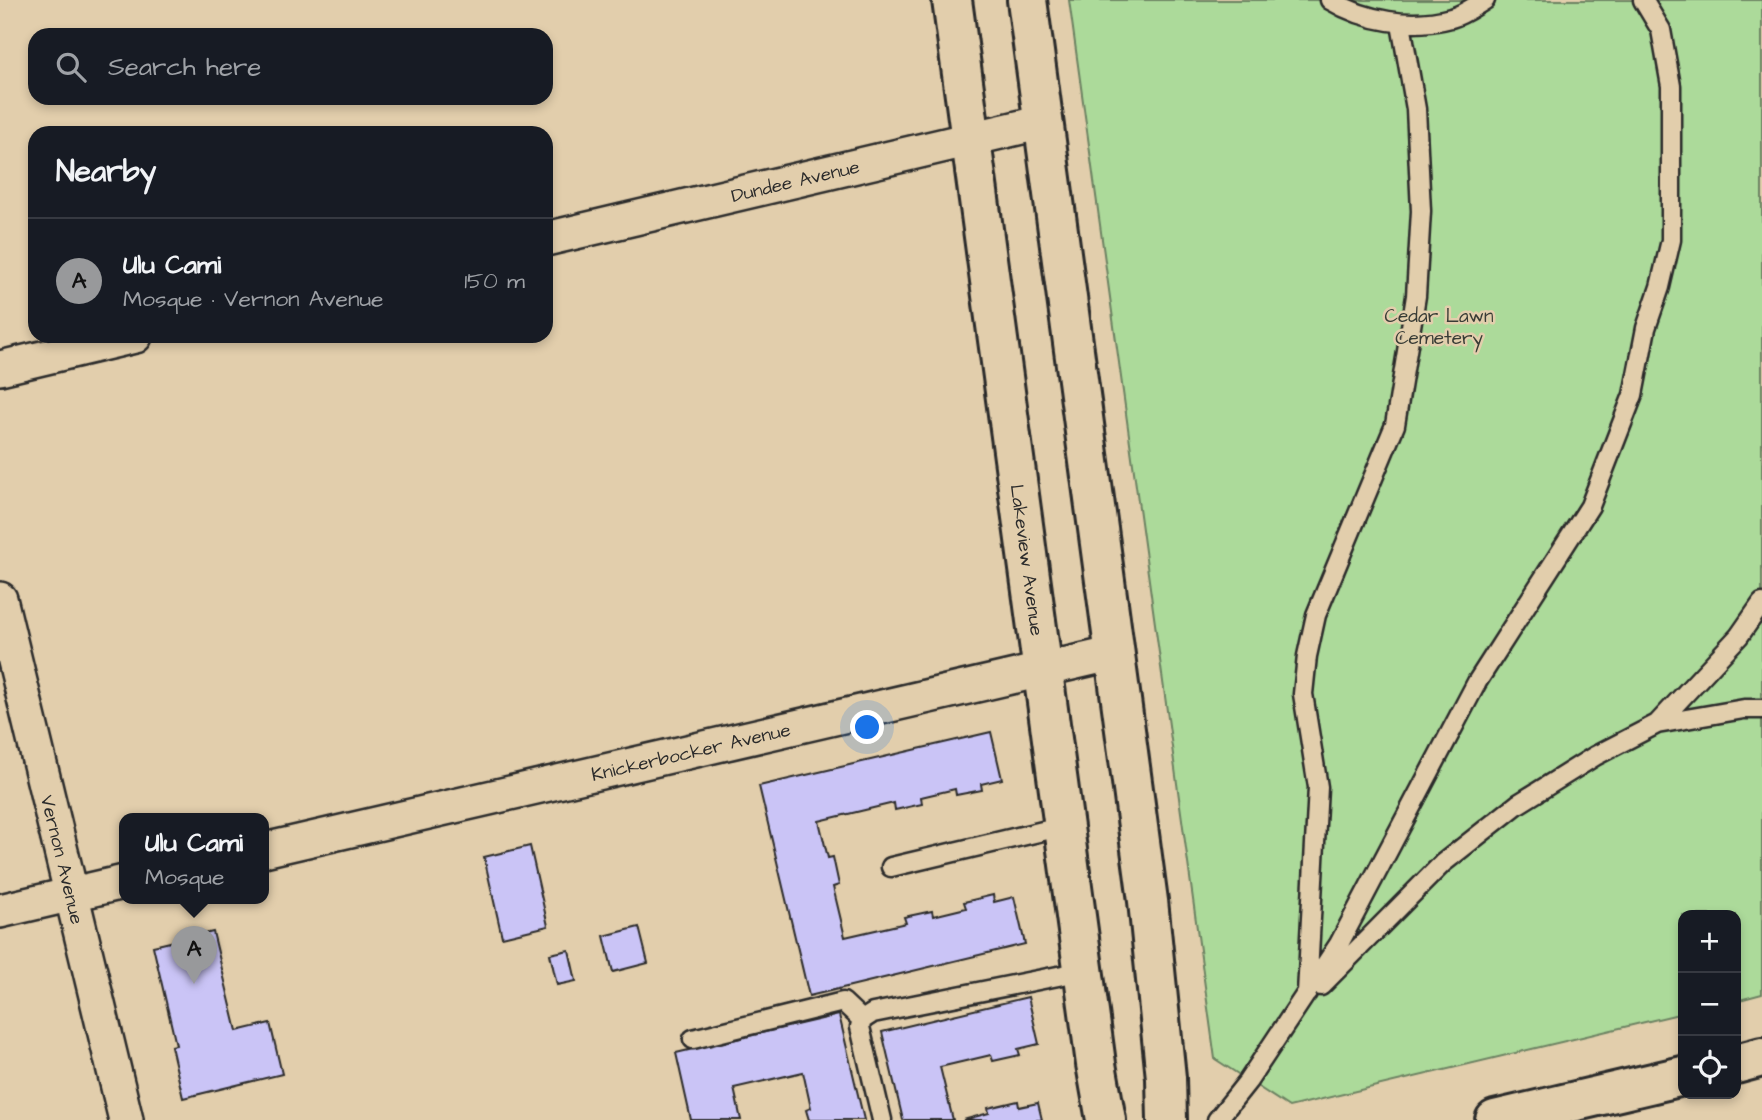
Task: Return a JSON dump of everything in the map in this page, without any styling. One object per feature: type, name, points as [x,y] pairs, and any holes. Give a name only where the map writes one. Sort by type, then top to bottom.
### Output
[{"type":"main road","name":"Lakeview Avenue","points":[[952,0],[1083,971],[1106,1120]]},
{"type":"main road","points":[[1027,0],[1148,901],[1166,1078],[1167,1120]]},
{"type":"main road","points":[[1741,1062],[1762,1057]]},
{"type":"main road","points":[[1495,1120],[1678,1077]]},
{"type":"street","name":"Dundee Avenue","points":[[553,237],[1043,122]]},
{"type":"street","points":[[0,368],[105,343]]},
{"type":"street","name":"Vernon Avenue","points":[[0,599],[126,1120]]},
{"type":"street","name":"Knickerbocker Avenue","points":[[269,849],[1115,653]]},
{"type":"street","points":[[0,911],[119,883]]},
{"type":"lane","points":[[1330,0],[1350,12],[1401,24],[1453,18],[1485,0]]},
{"type":"lane","points":[[1217,1120],[1248,1081],[1339,944],[1477,681],[1590,506],[1633,395],[1646,328],[1660,287],[1671,240],[1671,86],[1661,30],[1643,0]]},
{"type":"lane","points":[[1307,993],[1318,787],[1303,694],[1307,656],[1316,615],[1395,425],[1416,296],[1421,211],[1416,109],[1401,24]]},
{"type":"lane","points":[[1657,724],[1739,636],[1762,603]]},
{"type":"lane","points":[[1286,1023],[1443,863],[1518,804],[1595,756],[1657,724],[1744,709],[1762,709]]},
{"type":"lane","points":[[891,867],[1064,825]]},
{"type":"lane","points":[[882,1120],[860,1027],[862,1020],[873,1013],[1083,971]]},
{"type":"lane","points":[[693,1039],[843,1002],[862,1020]]},
{"type":"green space","name":"Cedar Lawn Cemetery","points":[[1069,0],[1762,0],[1762,994],[1741,1000],[1741,910],[1678,910],[1678,1014],[1289,1107],[1215,1059]]},
{"type":"building","points":[[991,732],[1002,779],[981,784],[982,790],[956,795],[955,789],[921,797],[922,804],[895,810],[894,803],[819,821],[828,858],[833,857],[839,885],[833,887],[845,937],[906,923],[904,917],[932,911],[933,916],[966,908],[964,902],[993,895],[994,902],[1014,897],[1025,944],[809,996],[759,786]]},
{"type":"building","points":[[530,846],[548,926],[502,937],[484,857]]},
{"type":"building","points":[[639,927],[648,963],[613,972],[604,936]]},
{"type":"building","points":[[213,932],[237,1031],[270,1023],[282,1074],[183,1098],[171,1046],[176,1045],[153,946]]},
{"type":"building","points":[[569,950],[576,981],[557,985],[550,954]]},
{"type":"building","points":[[1028,997],[1039,1044],[1018,1049],[1020,1055],[993,1061],[991,1055],[940,1067],[953,1120],[903,1120],[882,1032]]},
{"type":"building","points":[[839,1015],[864,1120],[809,1120],[806,1110],[811,1108],[803,1072],[734,1088],[741,1120],[691,1120],[676,1053]]},
{"type":"building","points":[[1018,1101],[1019,1107],[1038,1103],[1042,1120],[963,1120],[989,1113],[988,1108]]},
{"type":"place","name":"Ulu Cami","points":[[194,984]]}]
